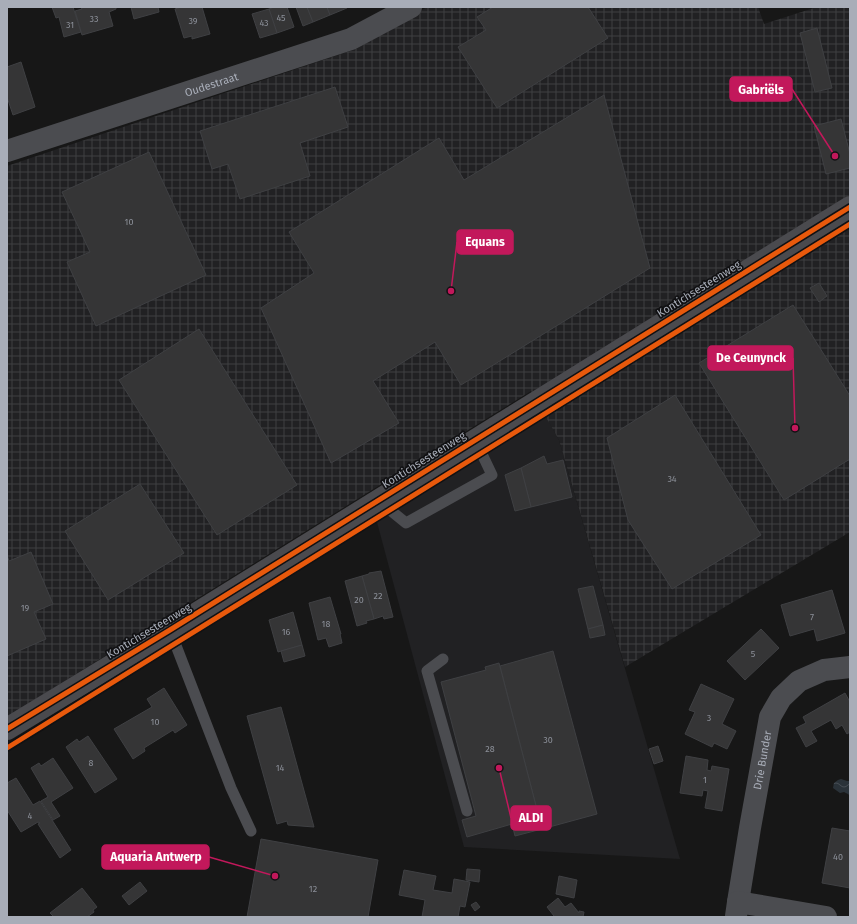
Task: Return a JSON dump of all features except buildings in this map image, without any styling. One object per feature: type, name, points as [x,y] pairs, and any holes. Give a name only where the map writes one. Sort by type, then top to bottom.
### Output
[{"type":"street","name":"Oudestraat","points":[[7,151],[351,39],[411,7]]},
{"type":"street","name":"Kontichsesteenweg","points":[[7,729],[170,630],[850,207]]},
{"type":"street","name":"Drie Bunder","points":[[737,909],[770,717],[781,698],[799,681],[824,670],[850,668]]},
{"type":"street","points":[[737,909],[826,917]]},
{"type":"lane","points":[[382,498],[390,510],[406,523],[492,475],[474,441]]},
{"type":"lane","points":[[170,630],[230,788],[251,831]]},
{"type":"lane","points":[[443,659],[428,671],[467,811]]},
{"type":"shaded area","points":[[427,7],[758,7],[764,24],[817,7],[850,7],[850,532],[625,667],[559,440],[531,391],[7,717],[7,166],[356,49]]},
{"type":"shaded area","points":[[542,409],[559,440],[680,859],[464,847],[374,511]]},
{"type":"water","points":[[841,779],[850,781],[850,795],[844,792],[840,793],[833,788],[834,783]]},
{"type":"cycle path","points":[[7,729],[170,630],[850,207]]},
{"type":"cycle path","points":[[7,748],[850,224]]},
{"type":"place","name":"Gabriëls","points":[[835,156]]},
{"type":"place","name":"Equans","points":[[451,291]]},
{"type":"place","name":"De Ceunynck","points":[[795,428]]},
{"type":"place","name":"ALDI","points":[[499,768]]},
{"type":"place","name":"Aquaria Antwerp","points":[[275,876]]}]
